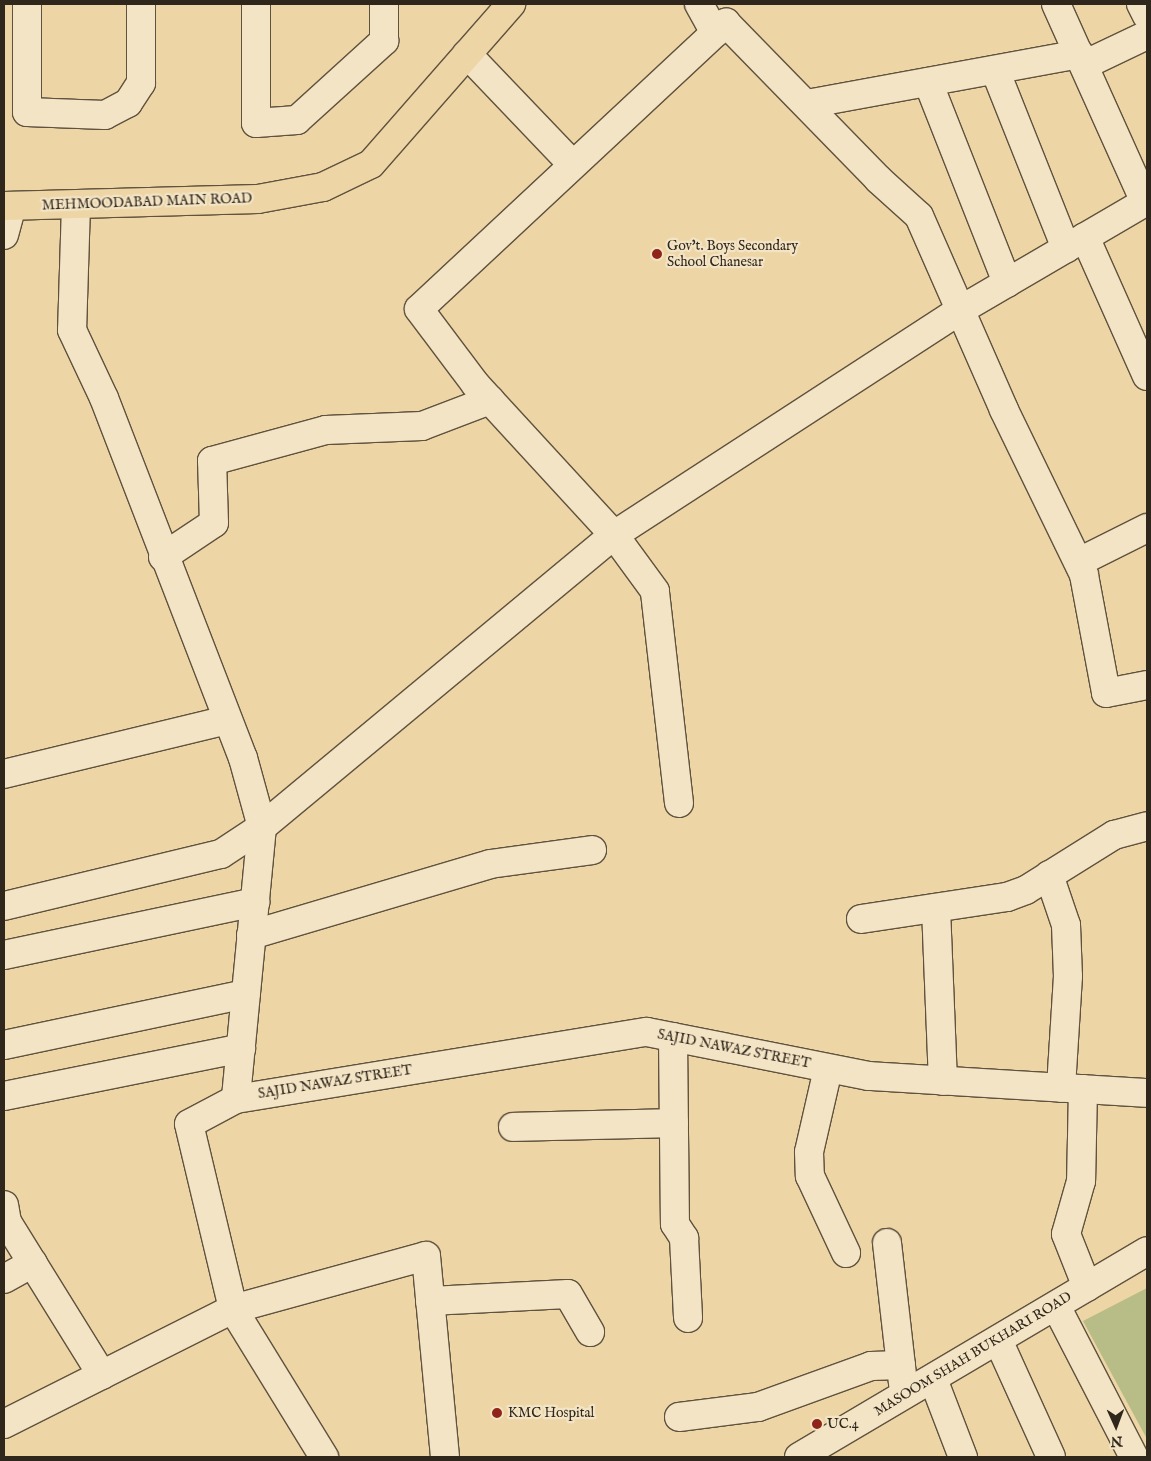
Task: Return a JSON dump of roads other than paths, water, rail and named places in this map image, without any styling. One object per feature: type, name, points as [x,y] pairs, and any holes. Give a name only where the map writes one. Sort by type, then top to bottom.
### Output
[{"type":"main road","name":"MEHMOODABAD MAIN ROAD","points":[[8,206],[258,199],[323,187],[371,164],[511,4]]},
{"type":"street","points":[[27,4],[27,112],[105,115],[128,103],[141,83],[141,4]]},
{"type":"street","points":[[256,4],[256,123],[297,120],[384,41],[384,4]]},
{"type":"street","points":[[699,4],[715,33]]},
{"type":"street","points":[[4,906],[221,854],[262,827],[614,534],[962,309],[1146,202],[1056,4]]},
{"type":"street","points":[[1141,4],[1147,16]]},
{"type":"street","points":[[679,803],[655,591],[614,534],[490,400],[419,309],[726,23],[878,179],[919,216],[962,309],[1004,410],[1079,562],[1084,575],[1106,693],[1147,685]]},
{"type":"street","points":[[807,104],[995,70],[1081,60],[1147,35]]},
{"type":"street","points":[[467,54],[574,165]]},
{"type":"street","points":[[995,70],[1076,243],[1147,376]]},
{"type":"street","points":[[928,82],[1007,283]]},
{"type":"street","points":[[76,205],[72,330],[104,398],[163,557],[242,758],[262,827],[236,1098]]},
{"type":"street","points":[[4,235],[8,206]]},
{"type":"street","points":[[163,557],[214,524],[212,461],[326,430],[422,426],[490,400]]},
{"type":"street","points":[[1079,562],[1147,528]]},
{"type":"street","points":[[4,774],[227,720]]},
{"type":"street","points":[[861,919],[1007,897],[1049,875],[1114,835],[1147,826]]},
{"type":"street","points":[[251,936],[490,864],[592,850]]},
{"type":"street","points":[[1049,875],[1066,933],[1072,1088],[1082,1181],[1066,1234],[1087,1287]]},
{"type":"street","points":[[4,955],[255,902]]},
{"type":"street","points":[[936,908],[943,1081]]},
{"type":"street","points":[[4,1045],[246,994]]},
{"type":"street","name":"SAJID NAWAZ STREET","points":[[233,1309],[189,1124],[236,1098],[647,1032],[869,1076],[1147,1093]]},
{"type":"street","points":[[673,1037],[675,1224],[684,1238],[688,1318]]},
{"type":"street","points":[[4,1096],[241,1048]]},
{"type":"street","points":[[828,1068],[809,1152],[810,1176],[846,1254]]},
{"type":"street","points":[[513,1127],[674,1124]]},
{"type":"street","points":[[4,1205],[7,1222],[102,1375]]},
{"type":"street","points":[[887,1243],[904,1395]]},
{"type":"street","name":"MASOOM SHAH BUKHARI ROAD","points":[[800,1457],[1147,1251]]},
{"type":"street","points":[[4,1424],[233,1309],[426,1256],[445,1457]]},
{"type":"street","points":[[4,1280],[33,1263]]},
{"type":"street","points":[[430,1301],[568,1294],[590,1332]]},
{"type":"street","points":[[1056,1306],[1134,1457]]},
{"type":"street","points":[[233,1309],[324,1457]]},
{"type":"street","points":[[998,1340],[1051,1457]]},
{"type":"street","points":[[678,1417],[758,1407],[871,1366],[901,1365]]},
{"type":"street","points":[[933,1379],[963,1457]]},
{"type":"place","name":"Gov't. Boys Secondary School Chanesar","points":[[657,254]]},
{"type":"place","name":"KMC Hospital","points":[[497,1413]]},
{"type":"place","name":"UC.4","points":[[817,1424]]}]
